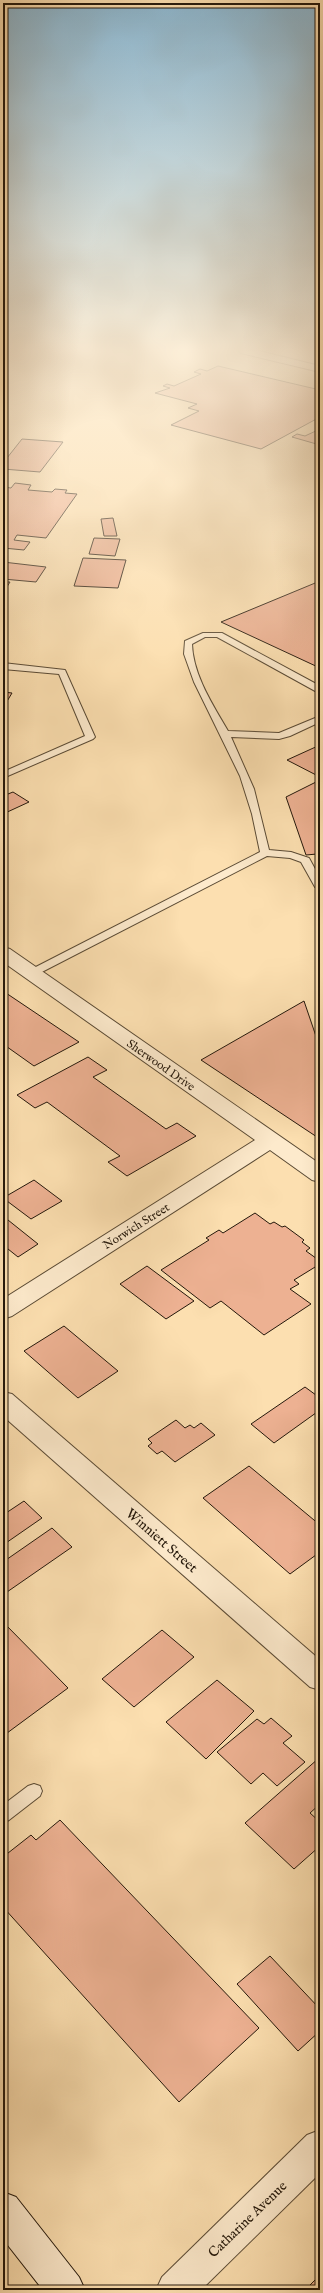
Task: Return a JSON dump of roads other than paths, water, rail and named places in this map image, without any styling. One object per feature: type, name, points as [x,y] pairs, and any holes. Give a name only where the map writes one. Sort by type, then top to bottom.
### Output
[{"type":"street","name":"Sherwood Drive","points":[[3,953],[269,1141],[320,1175]]},
{"type":"street","name":"Norwich Street","points":[[3,1310],[269,1141]]},
{"type":"street","name":"Winniett Street","points":[[3,1402],[320,1678]]},
{"type":"street","name":"Catharine Avenue","points":[[174,2290],[320,2148]]},
{"type":"street","points":[[3,2210],[66,2290]]},
{"type":"lane","points":[[265,853],[258,814],[234,752],[224,734],[189,656],[188,643],[191,640],[203,635],[219,635],[320,690]]},
{"type":"lane","points":[[3,666],[62,672],[90,737],[3,775]]},
{"type":"lane","points":[[224,734],[279,736],[287,734],[320,719]]},
{"type":"lane","points":[[32,973],[265,853],[291,855],[305,860],[320,887]]},
{"type":"lane","points":[[3,1815],[34,1791]]}]
